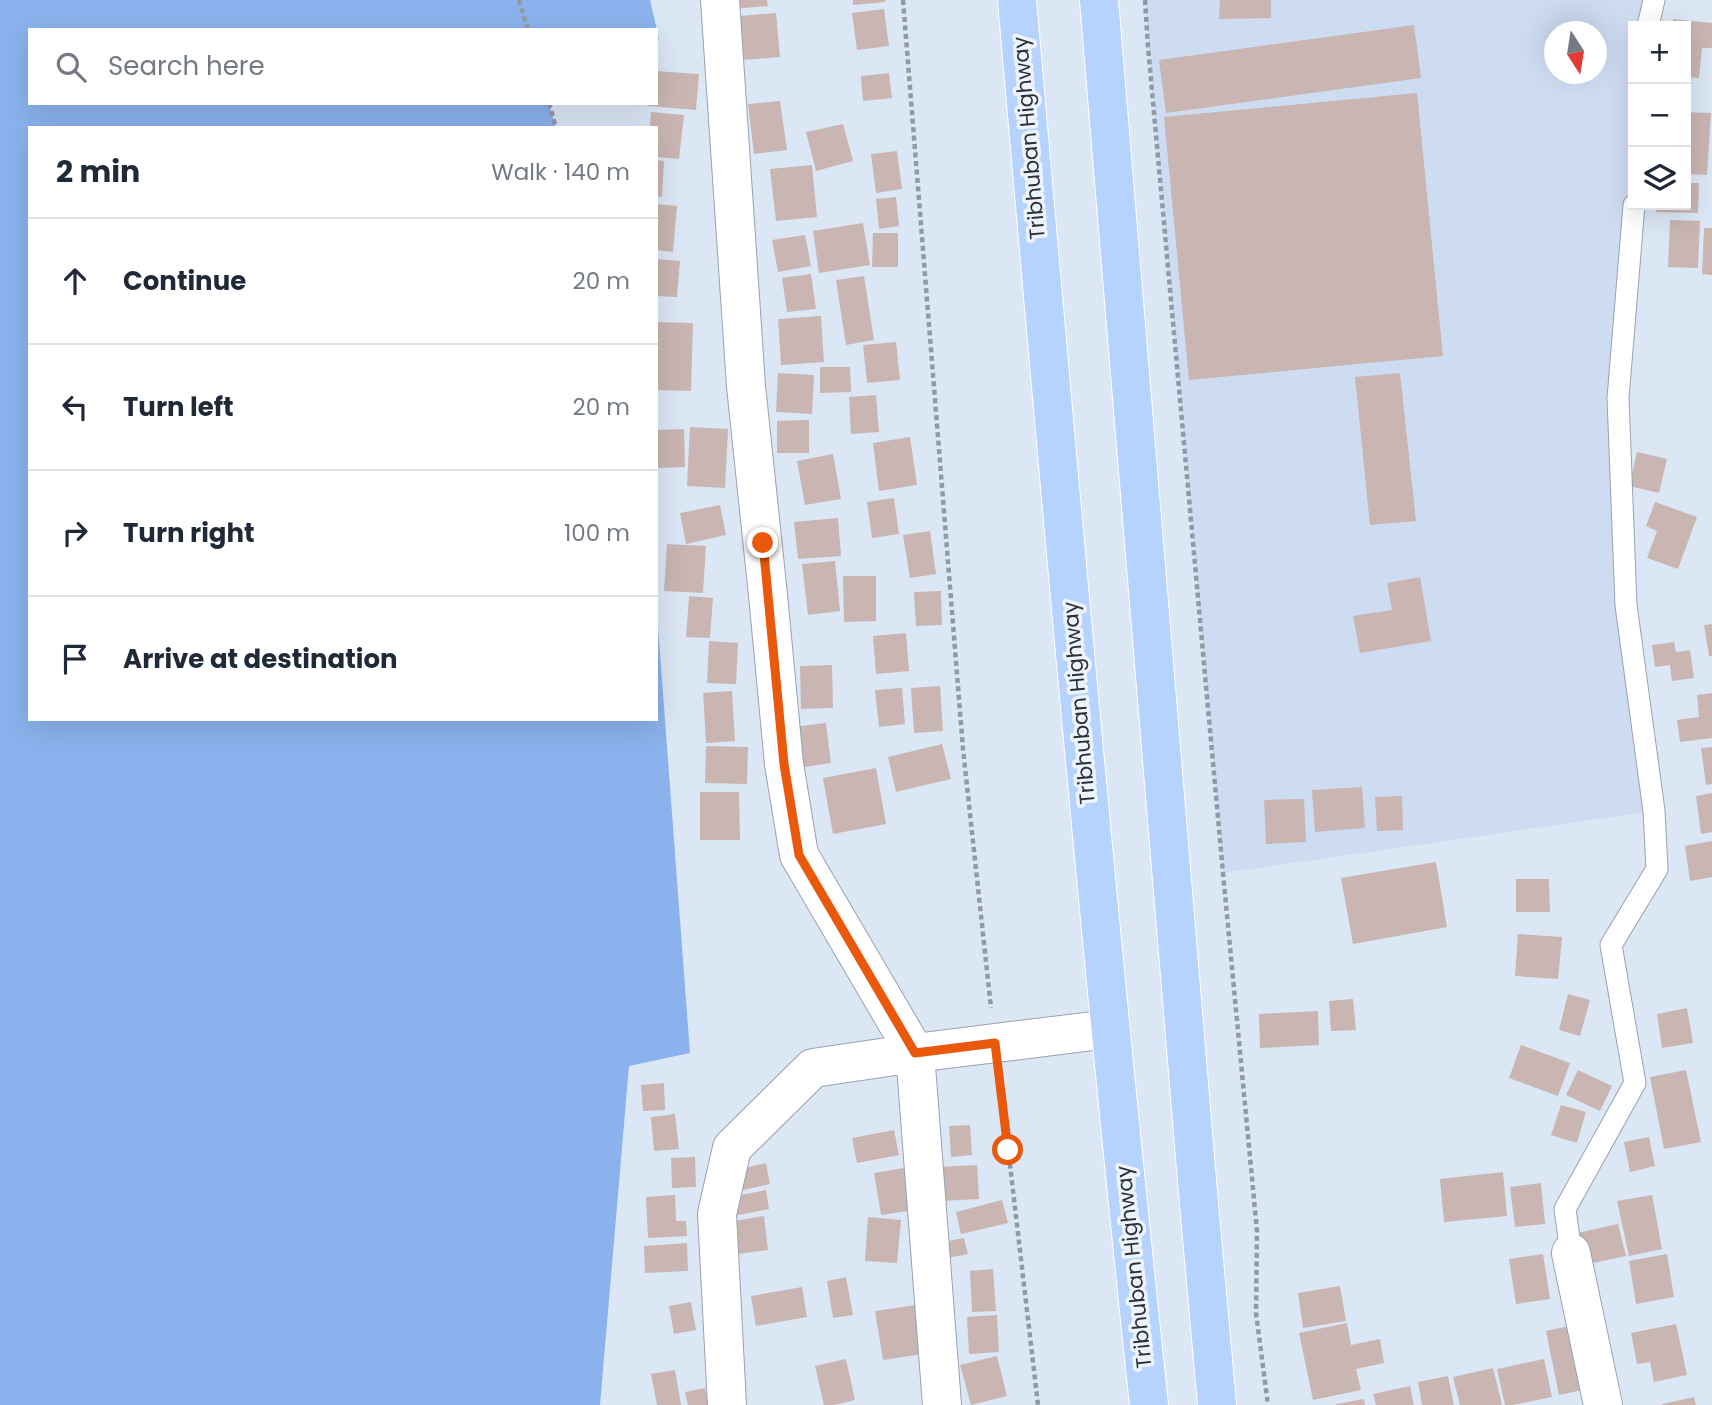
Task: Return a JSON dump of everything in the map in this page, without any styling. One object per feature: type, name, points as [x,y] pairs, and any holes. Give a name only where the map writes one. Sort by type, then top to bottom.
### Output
[{"type":"highway","name":"Tribhuban Highway","points":[[1017,0],[1074,653],[1149,1405]]},
{"type":"highway","points":[[1099,0],[1178,982],[1217,1405]]},
{"type":"street","points":[[720,0],[746,386],[784,764],[799,855],[915,1053],[942,1405]]},
{"type":"street","points":[[727,1405],[717,1214],[732,1148],[813,1068],[1110,1029]]},
{"type":"street","points":[[1571,1253],[1603,1405]]},
{"type":"lane","points":[[1649,21],[1654,0]]},
{"type":"lane","points":[[1571,1253],[1565,1209],[1635,1083],[1611,945],[1657,869],[1654,811],[1626,605],[1618,398],[1634,210]]},
{"type":"path","points":[[519,0],[527,28]]},
{"type":"path","points":[[903,0],[963,749],[1038,1405]]},
{"type":"path","points":[[1145,0],[1257,1231],[1256,1312],[1268,1405]]},
{"type":"path","points":[[550,105],[555,126]]},
{"type":"shaded area","points":[[0,0],[650,0],[656,28],[28,28],[28,105],[550,105],[555,126],[28,126],[28,721],[658,721],[658,627],[690,1053],[629,1066],[600,1405],[0,1405]]},
{"type":"shaded area","points":[[1145,0],[1654,0],[1649,21],[1628,21],[1628,210],[1633,210],[1618,398],[1654,811],[1223,873]]},
{"type":"building","points":[[732,0],[767,0],[768,6],[733,9]]},
{"type":"building","points":[[853,0],[885,0],[885,2],[853,5]]},
{"type":"building","points":[[1220,0],[1271,0],[1271,18],[1219,19]]},
{"type":"building","points":[[884,9],[889,46],[857,50],[852,13]]},
{"type":"building","points":[[776,13],[780,57],[743,60],[739,16]]},
{"type":"building","points":[[1673,19],[1712,23],[1712,48],[1702,48],[1699,78],[1691,77],[1691,21]]},
{"type":"building","points":[[1414,25],[1421,78],[1166,113],[1159,60]]},
{"type":"building","points":[[658,71],[699,74],[696,110],[647,106],[658,105]]},
{"type":"building","points":[[889,73],[892,98],[863,101],[861,76]]},
{"type":"building","points":[[1417,93],[1443,356],[1189,380],[1164,117]]},
{"type":"building","points":[[780,101],[787,150],[754,154],[748,104]]},
{"type":"building","points":[[651,112],[684,115],[679,159],[658,157],[658,126],[650,126]]},
{"type":"building","points":[[1691,112],[1711,113],[1707,175],[1691,174]]},
{"type":"building","points":[[843,124],[853,161],[816,171],[806,132]]},
{"type":"building","points":[[897,151],[902,189],[876,193],[871,154]]},
{"type":"building","points":[[658,160],[664,161],[662,197],[658,197]]},
{"type":"building","points":[[812,165],[817,217],[776,221],[770,169]]},
{"type":"building","points":[[1691,183],[1699,183],[1698,213],[1656,212],[1691,210]]},
{"type":"building","points":[[896,197],[899,226],[879,229],[876,199]]},
{"type":"building","points":[[658,204],[677,206],[673,252],[658,250]]},
{"type":"building","points":[[1670,220],[1700,221],[1698,268],[1668,267]]},
{"type":"building","points":[[863,223],[870,265],[819,273],[813,231]]},
{"type":"building","points":[[1704,228],[1712,228],[1712,275],[1702,274]]},
{"type":"building","points":[[873,233],[898,233],[898,267],[872,267]]},
{"type":"building","points":[[805,235],[811,266],[778,272],[772,240]]},
{"type":"building","points":[[658,259],[680,261],[677,297],[658,296]]},
{"type":"building","points":[[811,274],[816,309],[787,312],[782,278]]},
{"type":"building","points":[[864,276],[874,340],[846,345],[836,280]]},
{"type":"building","points":[[821,316],[824,362],[781,365],[778,319]]},
{"type":"building","points":[[658,322],[693,323],[691,391],[658,390]]},
{"type":"building","points":[[896,342],[900,380],[867,383],[863,345]]},
{"type":"building","points":[[820,367],[850,367],[851,392],[820,393]]},
{"type":"building","points":[[778,373],[814,375],[812,414],[776,412]]},
{"type":"building","points":[[1400,373],[1416,521],[1370,525],[1355,377]]},
{"type":"building","points":[[876,395],[879,432],[851,434],[849,397]]},
{"type":"building","points":[[809,420],[809,453],[777,453],[777,421]]},
{"type":"building","points":[[690,427],[728,429],[725,488],[687,486]]},
{"type":"building","points":[[684,429],[685,467],[658,468],[658,430]]},
{"type":"building","points":[[910,437],[917,485],[879,491],[873,443]]},
{"type":"building","points":[[1637,452],[1667,459],[1659,493],[1629,486]]},
{"type":"building","points":[[833,454],[841,499],[805,505],[797,461]]},
{"type":"building","points":[[894,498],[899,534],[872,538],[867,502]]},
{"type":"building","points":[[1655,502],[1697,517],[1678,569],[1647,558],[1657,531],[1646,526]]},
{"type":"building","points":[[720,505],[726,535],[686,544],[680,513]]},
{"type":"building","points":[[838,518],[841,556],[798,559],[794,522]]},
{"type":"building","points":[[930,531],[936,574],[910,578],[903,535]]},
{"type":"building","points":[[667,544],[706,546],[703,593],[664,591]]},
{"type":"building","points":[[835,561],[840,611],[808,615],[802,564]]},
{"type":"building","points":[[843,576],[876,576],[876,621],[844,622]]},
{"type":"building","points":[[1420,577],[1431,641],[1360,653],[1353,616],[1392,610],[1387,583]]},
{"type":"building","points":[[941,591],[942,625],[916,626],[914,592]]},
{"type":"building","points":[[689,596],[713,598],[710,638],[686,637]]},
{"type":"building","points":[[1712,624],[1712,656],[1709,656],[1704,625]]},
{"type":"building","points":[[906,633],[909,671],[876,674],[873,636]]},
{"type":"building","points":[[709,641],[738,643],[736,684],[707,683]]},
{"type":"building","points":[[1674,642],[1676,652],[1690,650],[1694,678],[1672,681],[1670,665],[1655,667],[1652,645]]},
{"type":"building","points":[[832,665],[833,708],[801,709],[800,666]]},
{"type":"building","points":[[940,686],[943,731],[914,733],[911,688]]},
{"type":"building","points":[[902,688],[905,724],[879,727],[875,690]]},
{"type":"building","points":[[732,691],[735,741],[706,743],[703,693]]},
{"type":"building","points":[[1712,693],[1712,738],[1680,742],[1677,720],[1699,717],[1697,695]]},
{"type":"building","points":[[826,723],[831,763],[798,768],[793,727]]},
{"type":"building","points":[[942,744],[951,779],[896,792],[888,757]]},
{"type":"building","points":[[706,746],[748,747],[747,784],[705,783]]},
{"type":"building","points":[[1712,747],[1712,784],[1706,785],[1701,748]]},
{"type":"building","points":[[876,768],[886,824],[833,834],[823,778]]},
{"type":"building","points":[[1362,787],[1365,828],[1315,832],[1312,790]]},
{"type":"building","points":[[700,792],[739,792],[740,840],[700,840]]},
{"type":"building","points":[[1712,793],[1712,832],[1701,834],[1696,796]]},
{"type":"building","points":[[1402,796],[1403,830],[1377,831],[1375,797]]},
{"type":"building","points":[[1304,799],[1306,842],[1266,844],[1264,800]]},
{"type":"building","points":[[1712,841],[1712,877],[1690,881],[1685,846]]},
{"type":"building","points":[[1436,862],[1447,927],[1353,944],[1341,878]]},
{"type":"building","points":[[1516,879],[1549,879],[1550,912],[1516,912]]},
{"type":"building","points":[[1518,934],[1562,937],[1558,979],[1515,976]]},
{"type":"building","points":[[1568,994],[1590,1000],[1580,1036],[1559,1030]]},
{"type":"building","points":[[1353,999],[1356,1030],[1331,1031],[1329,1001]]},
{"type":"building","points":[[1687,1008],[1693,1043],[1662,1048],[1657,1014]]},
{"type":"building","points":[[1318,1011],[1319,1045],[1260,1048],[1259,1014]]},
{"type":"building","points":[[1521,1045],[1570,1063],[1558,1096],[1509,1078]]},
{"type":"building","points":[[1578,1070],[1612,1086],[1600,1111],[1566,1095]]},
{"type":"building","points":[[1686,1070],[1701,1142],[1664,1149],[1650,1077]]},
{"type":"building","points":[[664,1083],[665,1110],[643,1111],[641,1085]]},
{"type":"building","points":[[1561,1105],[1586,1112],[1577,1143],[1551,1135]]},
{"type":"building","points":[[675,1114],[679,1149],[654,1151],[651,1117]]},
{"type":"building","points":[[970,1125],[972,1155],[951,1157],[949,1126]]},
{"type":"building","points":[[894,1130],[899,1155],[857,1163],[852,1138]]},
{"type":"building","points":[[1649,1137],[1655,1166],[1630,1172],[1624,1142]]},
{"type":"building","points":[[695,1157],[696,1187],[672,1188],[671,1158]]},
{"type":"building","points":[[766,1163],[770,1184],[739,1191],[735,1170]]},
{"type":"building","points":[[977,1165],[979,1199],[941,1201],[939,1167]]},
{"type":"building","points":[[909,1167],[915,1210],[881,1215],[874,1173]]},
{"type":"building","points":[[1503,1172],[1507,1216],[1444,1222],[1440,1179]]},
{"type":"building","points":[[1541,1183],[1545,1224],[1515,1227],[1510,1187]]},
{"type":"building","points":[[766,1190],[769,1209],[734,1216],[730,1197]]},
{"type":"building","points":[[675,1195],[676,1221],[686,1221],[687,1236],[648,1238],[646,1197]]},
{"type":"building","points":[[1652,1195],[1662,1249],[1629,1256],[1617,1201]]},
{"type":"building","points":[[1002,1200],[1008,1223],[961,1234],[956,1212]]},
{"type":"building","points":[[764,1216],[768,1250],[738,1254],[734,1221]]},
{"type":"building","points":[[868,1217],[901,1220],[897,1263],[865,1261]]},
{"type":"building","points":[[1618,1224],[1626,1256],[1584,1265],[1577,1233]]},
{"type":"building","points":[[964,1238],[968,1254],[947,1258],[943,1242]]},
{"type":"building","points":[[687,1243],[688,1271],[645,1273],[644,1246]]},
{"type":"building","points":[[1543,1254],[1550,1299],[1516,1304],[1509,1259]]},
{"type":"building","points":[[1667,1254],[1674,1297],[1636,1304],[1629,1261]]},
{"type":"building","points":[[993,1269],[996,1311],[972,1312],[970,1271]]},
{"type":"building","points":[[846,1277],[853,1315],[833,1318],[827,1281]]},
{"type":"building","points":[[1340,1286],[1346,1321],[1303,1328],[1298,1293]]},
{"type":"building","points":[[802,1287],[807,1317],[756,1326],[751,1296]]},
{"type":"building","points":[[691,1302],[696,1330],[674,1334],[669,1306]]},
{"type":"building","points":[[916,1305],[923,1354],[883,1360],[875,1311]]},
{"type":"building","points":[[997,1315],[999,1352],[969,1354],[967,1317]]},
{"type":"building","points":[[1347,1323],[1351,1345],[1380,1339],[1384,1363],[1356,1369],[1361,1390],[1313,1400],[1299,1333]]},
{"type":"building","points":[[1579,1324],[1592,1388],[1559,1395],[1546,1331]]},
{"type":"building","points":[[1676,1324],[1687,1375],[1654,1382],[1650,1362],[1637,1364],[1631,1333]]},
{"type":"building","points":[[997,1356],[1007,1396],[971,1405],[960,1365]]},
{"type":"building","points":[[846,1359],[855,1400],[824,1405],[815,1366]]},
{"type":"building","points":[[1544,1359],[1552,1397],[1505,1405],[1497,1369]]},
{"type":"building","points":[[1493,1368],[1502,1405],[1460,1405],[1453,1377]]},
{"type":"building","points":[[675,1370],[681,1405],[657,1405],[651,1374]]},
{"type":"building","points":[[1448,1376],[1454,1405],[1422,1405],[1418,1382]]},
{"type":"building","points":[[1410,1386],[1414,1405],[1376,1405],[1373,1394]]},
{"type":"building","points":[[705,1388],[709,1405],[688,1405],[685,1392]]},
{"type":"building","points":[[1694,1397],[1696,1405],[1662,1405],[1662,1404]]},
{"type":"building","points":[[1364,1399],[1365,1405],[1336,1405],[1336,1404]]},
{"type":"route","points":[[763,543],[784,764],[799,855],[915,1053],[995,1043],[1008,1150]]}]
